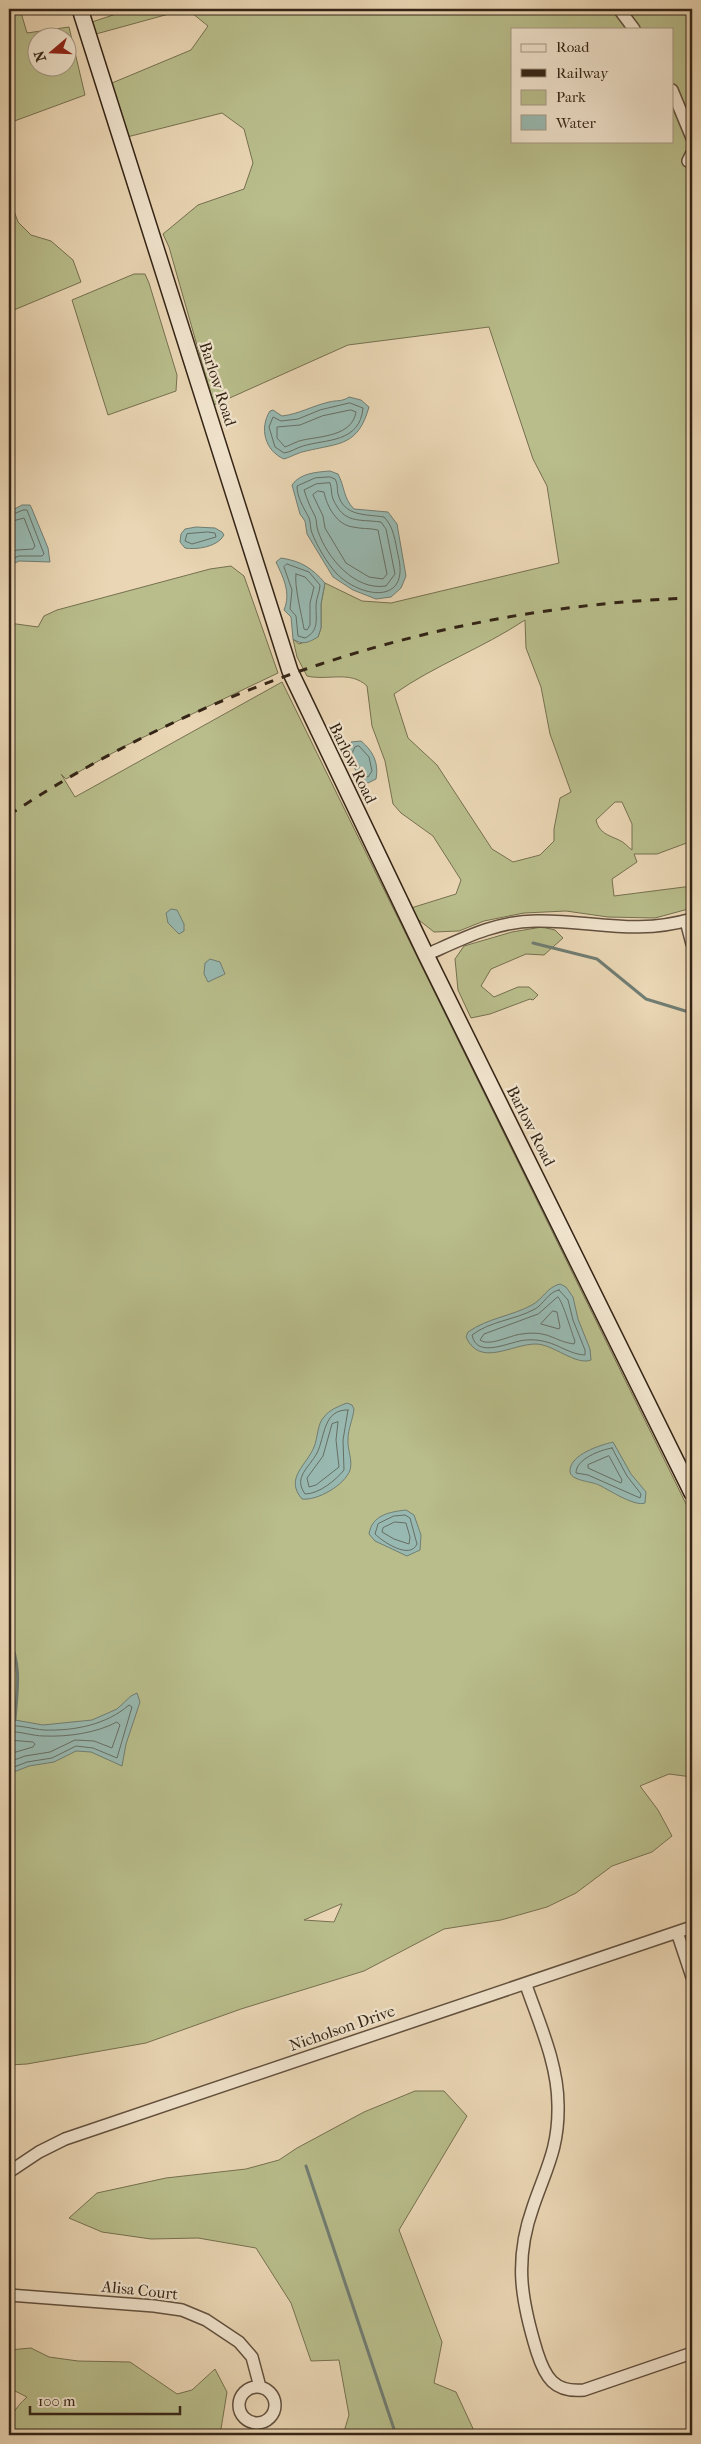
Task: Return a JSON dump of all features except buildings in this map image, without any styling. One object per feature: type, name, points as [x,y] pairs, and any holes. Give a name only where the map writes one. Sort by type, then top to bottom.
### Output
[{"type":"street","name":"Barlow Road","points":[[80,9],[290,671],[426,955],[692,1493]]},
{"type":"street","points":[[619,9],[633,28]]},
{"type":"street","points":[[674,95],[692,138]]},
{"type":"street","points":[[426,955],[482,930],[522,922],[560,922],[626,928],[689,920],[692,944]]},
{"type":"street","name":"Nicholson Drive","points":[[9,2172],[39,2152],[65,2139],[358,2039],[526,1985],[692,1927]]},
{"type":"street","points":[[677,1932],[692,1977]]},
{"type":"street","points":[[526,1985],[551,2060],[558,2104],[558,2132],[554,2153],[530,2218],[521,2257],[521,2282],[525,2310],[542,2365],[549,2379],[557,2386],[564,2390],[574,2391],[584,2390],[692,2353]]},
{"type":"street","name":"Alisa Court","points":[[9,2295],[154,2306],[182,2310],[206,2320],[239,2342],[252,2357],[260,2387]]},
{"type":"green space","points":[[9,9],[20,9],[28,33],[28,78],[78,78],[78,65],[85,95],[9,123]]},
{"type":"green space","points":[[131,9],[187,9],[96,34],[92,22]]},
{"type":"green space","points":[[187,9],[692,9],[692,841],[657,854],[634,854],[637,862],[612,879],[614,896],[692,886],[692,908],[655,918],[608,917],[566,911],[524,913],[484,921],[459,931],[434,932],[415,917],[411,908],[456,894],[461,880],[433,836],[401,813],[393,804],[385,761],[372,726],[367,686],[353,678],[307,676],[297,657],[293,639],[299,644],[318,637],[321,628],[321,604],[325,583],[362,601],[391,603],[559,563],[547,486],[533,459],[489,327],[348,345],[214,405],[169,247],[163,234],[198,205],[244,189],[253,163],[244,129],[222,113],[127,137],[112,83],[191,50],[208,26]],"holes":[[[525,620],[526,648],[541,687],[550,734],[571,792],[560,798],[554,829],[554,841],[540,855],[513,862],[492,849],[437,765],[408,738],[394,694],[426,674]],[[615,802],[622,802],[632,824],[632,850],[623,842],[602,831],[597,824],[596,820]]]},
{"type":"green space","points":[[9,197],[18,222],[31,235],[51,241],[73,260],[81,282],[9,312]]},
{"type":"green space","points":[[134,274],[145,274],[149,283],[177,375],[176,391],[108,415],[72,300]]},
{"type":"green space","points":[[231,566],[244,576],[278,673],[127,745],[66,779],[61,774],[75,797],[282,682],[692,1516],[692,1777],[669,1774],[640,1786],[658,1810],[672,1836],[652,1852],[612,1866],[576,1893],[547,1907],[501,1920],[444,1929],[364,1971],[241,2009],[146,2043],[27,2064],[9,2065],[9,623],[38,627],[44,616],[57,610],[210,569]],"holes":[[[342,1904],[334,1922],[304,1920]]]},
{"type":"green space","points":[[542,927],[555,930],[563,938],[544,955],[526,954],[491,969],[481,986],[494,997],[518,987],[529,987],[538,995],[533,1000],[530,999],[490,1014],[471,1018],[458,990],[455,959],[464,946],[512,932]]},
{"type":"green space","points":[[415,2091],[444,2091],[467,2116],[399,2230],[442,2342],[434,2383],[456,2392],[476,2435],[343,2435],[349,2415],[339,2360],[311,2361],[291,2303],[256,2248],[198,2238],[151,2239],[102,2232],[69,2218],[97,2193],[166,2178],[246,2169],[279,2160],[297,2148],[364,2112]]},
{"type":"green space","points":[[31,2348],[49,2357],[78,2361],[130,2362],[177,2394],[192,2390],[215,2369],[227,2392],[220,2435],[9,2435],[13,2414],[27,2397],[9,2388],[9,2350]]},
{"type":"water","points":[[349,397],[361,400],[369,407],[365,420],[359,429],[346,441],[284,459],[272,451],[268,445],[265,425],[270,411],[273,410],[282,416],[288,415]]},
{"type":"water","points":[[330,471],[338,474],[346,497],[354,509],[388,512],[397,524],[406,576],[401,588],[391,597],[376,599],[353,590],[333,577],[307,534],[305,521],[300,514],[292,485],[304,476]]},
{"type":"water","points":[[22,505],[30,505],[32,509],[48,548],[50,562],[19,561],[9,566],[9,512]]},
{"type":"water","points":[[196,527],[215,528],[224,535],[212,545],[201,548],[185,548],[180,542],[181,534],[185,529]]},
{"type":"water","points":[[281,558],[306,566],[325,583],[321,604],[321,628],[318,637],[309,642],[303,643],[293,639],[291,617],[284,610],[287,598],[286,586],[276,562]]},
{"type":"water","points":[[361,741],[372,753],[377,768],[376,779],[368,783],[360,779],[347,752],[351,742]]},
{"type":"water","points":[[171,909],[177,910],[184,924],[184,931],[179,934],[168,923],[166,913]]},
{"type":"water","points":[[210,959],[220,962],[225,974],[208,982],[204,974],[205,963]]},
{"type":"water","points":[[560,1284],[566,1287],[573,1297],[578,1319],[590,1349],[591,1360],[585,1361],[571,1358],[550,1347],[536,1344],[488,1353],[479,1351],[472,1346],[466,1337],[468,1332],[476,1327],[532,1305],[548,1290]]},
{"type":"water","points":[[347,1403],[352,1405],[354,1409],[348,1435],[350,1470],[347,1476],[330,1491],[308,1499],[302,1499],[295,1485],[296,1478],[311,1454],[320,1423],[329,1412]]},
{"type":"water","points":[[613,1442],[631,1474],[646,1492],[645,1503],[635,1503],[599,1485],[577,1479],[571,1474],[571,1465],[580,1455]]},
{"type":"water","points":[[406,1510],[414,1515],[421,1535],[420,1550],[407,1556],[375,1541],[369,1534],[374,1523],[382,1516]]},
{"type":"water","points":[[137,1693],[140,1702],[126,1744],[122,1766],[91,1752],[76,1751],[54,1762],[29,1766],[9,1774],[9,1721],[15,1720],[43,1725],[92,1720],[117,1709]]},
{"type":"waterway","points":[[533,943],[597,959],[646,999],[692,1013]]},
{"type":"waterway","points":[[9,1639],[16,1659],[17,1669],[15,1720]]},
{"type":"waterway","points":[[306,2166],[396,2435]]},
{"type":"railway","points":[[9,815],[86,768],[167,726],[250,690],[336,659],[423,635],[512,616],[601,604],[692,598]]}]
